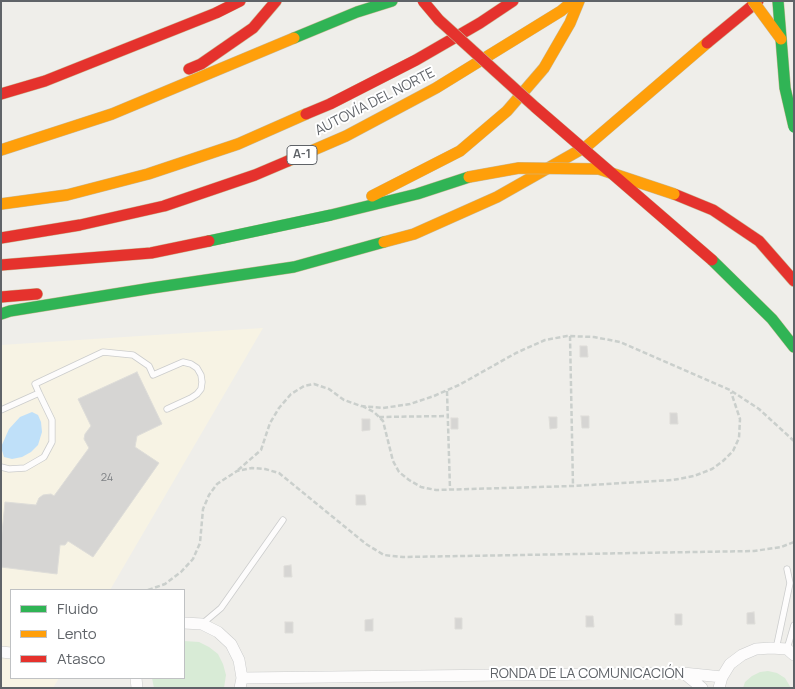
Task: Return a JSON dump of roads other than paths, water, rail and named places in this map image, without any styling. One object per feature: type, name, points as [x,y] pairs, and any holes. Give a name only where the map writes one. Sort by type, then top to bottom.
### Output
[{"type":"highway","points":[[1,94],[45,81],[240,1]]},
{"type":"highway","points":[[15,146],[201,64],[253,28],[276,1]]},
{"type":"highway","points":[[1,150],[112,114],[357,12],[392,1]]},
{"type":"highway","points":[[423,1],[439,20],[528,100],[712,260],[772,319],[794,347]]},
{"type":"highway","name":"AUTOVÍA DEL NORTE","points":[[1,204],[76,193],[148,174],[238,144],[330,104],[416,60],[480,24],[513,1]]},
{"type":"highway","name":"AUTOVÍA DEL NORTE","points":[[1,238],[80,225],[164,206],[255,175],[346,136],[436,88],[553,16],[573,1]]},
{"type":"highway","points":[[331,214],[393,186],[460,151],[508,111],[544,68],[570,23],[579,1]]},
{"type":"highway","points":[[753,1],[794,56]]},
{"type":"highway","points":[[1,314],[152,288],[294,267],[414,234],[497,197],[587,146],[727,25],[758,1]]},
{"type":"highway","points":[[778,1],[785,88],[794,127]]},
{"type":"highway","points":[[1,265],[151,253],[331,214],[417,194],[469,177],[519,168],[599,169],[674,194],[713,210],[759,241],[794,281]]},
{"type":"highway","points":[[1,296],[152,288]]},
{"type":"street","name":"RONDA DE LA COMUNICACIÓN","points":[[185,623],[202,624],[218,632],[231,644],[239,660],[241,683],[683,673],[720,682],[730,664],[742,655],[756,649],[785,651]]},
{"type":"street","points":[[683,673],[702,688]]},
{"type":"lane","points":[[1,467],[9,469],[25,468],[44,457],[52,442],[52,420],[35,384],[103,352],[133,355],[149,366],[153,375],[183,362],[197,368],[201,375],[201,388],[191,398],[166,409]]},
{"type":"lane","points":[[1,410],[39,393]]},
{"type":"lane","points":[[202,624],[221,608],[283,520]]},
{"type":"lane","points":[[785,651],[790,583],[787,569]]},
{"type":"lane","points":[[785,651],[794,625]]},
{"type":"water","points":[[32,412],[38,415],[41,422],[42,432],[38,445],[22,457],[12,459],[4,457],[1,447],[9,429],[20,417]]}]
